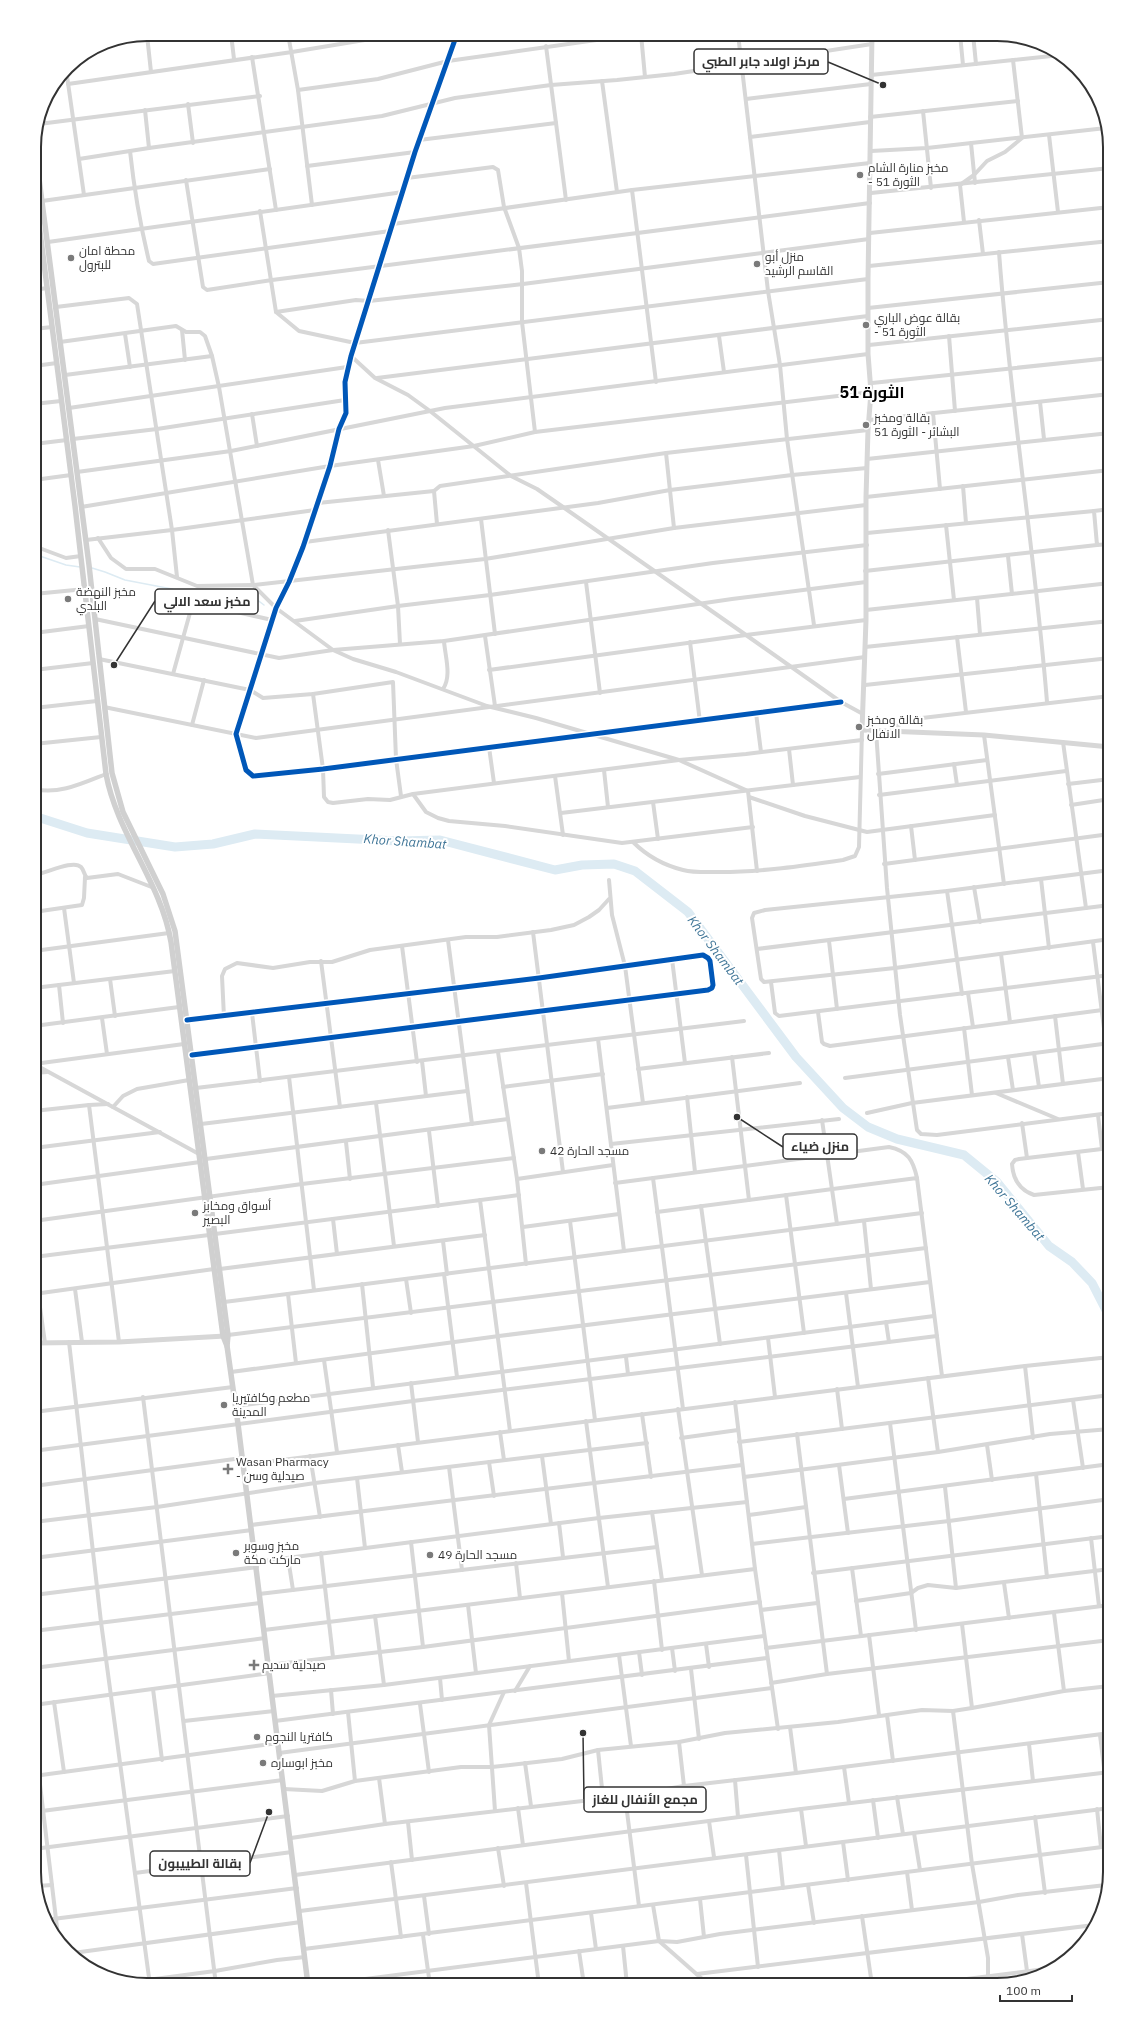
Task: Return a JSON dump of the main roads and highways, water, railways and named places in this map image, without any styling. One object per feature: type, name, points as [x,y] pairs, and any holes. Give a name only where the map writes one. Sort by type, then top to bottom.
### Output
[{"type":"main road","points":[[41,193],[69,408],[70,440],[81,556],[106,774],[110,793],[163,894],[173,921],[201,1124],[207,1197],[236,1406],[307,1978]]},
{"type":"main road","points":[[41,236],[61,401],[70,440]]},
{"type":"main road","points":[[74,474],[86,540],[112,773],[122,816]]},
{"type":"main road","points":[[140,852],[163,910],[170,933],[199,1154],[203,1161]]},
{"type":"main road","points":[[217,1269],[224,1302],[226,1336]]},
{"type":"waterway","points":[[41,556],[66,565],[80,567]]},
{"type":"waterway","points":[[92,568],[125,580],[172,589],[198,600],[213,601],[252,596],[264,605]]},
{"type":"waterway","name":"Khor Shambat","points":[[41,818],[87,833],[175,847],[213,844],[255,834],[398,841],[440,840],[555,870],[582,865],[614,864],[635,871],[688,912],[796,1057],[843,1108],[868,1127],[897,1139],[964,1155],[997,1182],[1049,1246],[1072,1262],[1092,1283],[1103,1304]]},
{"type":"place","name":"مركز اولاد جابر الطبي","points":[[883,85]]},
{"type":"place","name":"مخبز منارة الشام - الثورة 51","points":[[860,175]]},
{"type":"place","name":"محطة امان للبترول","points":[[71,258]]},
{"type":"place","name":"منزل أبو القاسم الرشيد","points":[[757,264]]},
{"type":"place","name":"بقالة عوض الباري - الثورة 51","points":[[866,325]]},
{"type":"place","name":"بقالة ومخبز البشائر - الثورة 51","points":[[866,425]]},
{"type":"place","name":"مخبز النهضة البلدي","points":[[68,599]]},
{"type":"place","name":"مخبز سعد الالي","points":[[114,665]]},
{"type":"place","name":"بقالة ومخبز الانفال","points":[[859,727]]},
{"type":"place","name":"منزل ضياء","points":[[737,1117]]},
{"type":"place","name":"مسجد الحارة 42","points":[[542,1151]]},
{"type":"place","name":"أسواق ومخابز البصير","points":[[195,1213]]},
{"type":"place","name":"مطعم وكافتيريا المدينة","points":[[224,1405]]},
{"type":"place","name":"Wasan Pharmacy - صيدلية وسن","points":[[228,1469]]},
{"type":"place","name":"مخبز وسوبر ماركت مكة","points":[[236,1553]]},
{"type":"place","name":"مسجد الحارة 49","points":[[430,1555]]},
{"type":"place","name":"صيدلية سديم","points":[[254,1665]]},
{"type":"place","name":"مجمع الأنفال للغاز","points":[[583,1733]]},
{"type":"place","name":"كافتريا النجوم","points":[[257,1737]]},
{"type":"place","name":"مخبز ابوساره","points":[[263,1763]]},
{"type":"place","name":"بقالة الطييبون","points":[[269,1812]]},
{"type":"district","name":"الثورة 51","points":[[872,392]]}]
